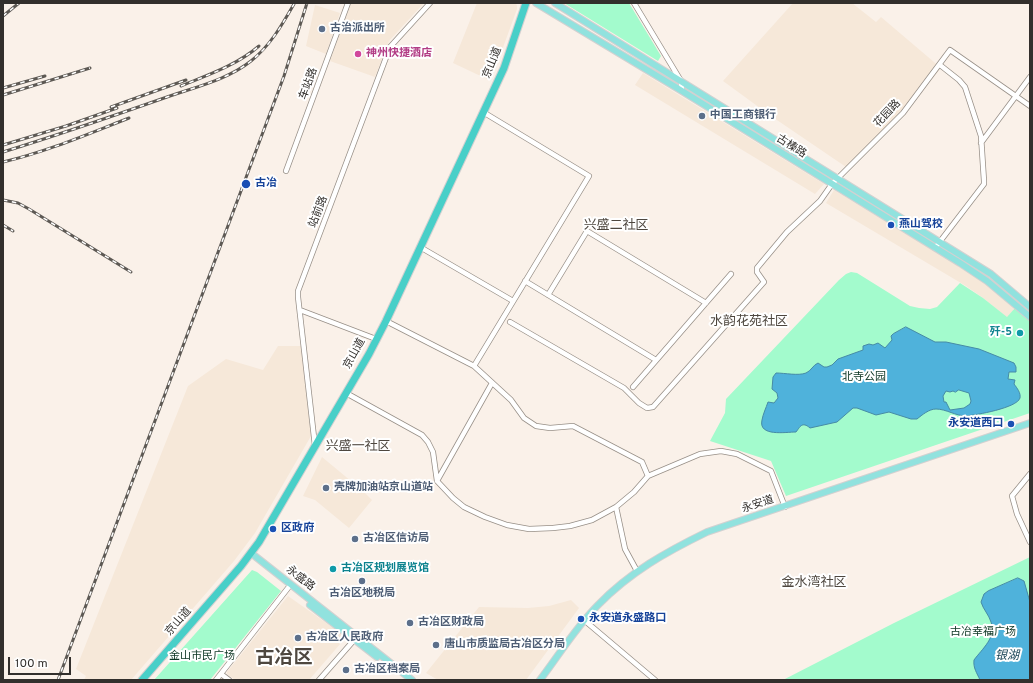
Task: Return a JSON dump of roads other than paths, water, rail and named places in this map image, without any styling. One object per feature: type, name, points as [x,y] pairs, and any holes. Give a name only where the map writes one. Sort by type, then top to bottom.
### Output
[{"type":"highway","name":"京山道","points":[[142,680],[250,555],[270,525],[315,448],[386,321],[504,68],[526,3]]},
{"type":"main road","name":"古榛路","points":[[536,3],[682,91],[987,281],[1030,317]]},
{"type":"main road","name":"古榛路","points":[[555,3],[991,274],[1030,307]]},
{"type":"main road","name":"永安道","points":[[540,680],[584,620],[618,586],[637,571],[677,547],[707,532],[785,507],[1030,423]]},
{"type":"main road","name":"永盛路","points":[[250,555],[288,588],[406,680]]},
{"type":"main road","name":"永盛路","points":[[250,555],[356,634],[412,680]]},
{"type":"street","name":"车站路","points":[[286,171],[348,3]]},
{"type":"street","name":"站前路","points":[[315,448],[298,291],[390,47],[430,3]]},
{"type":"street","points":[[634,3],[681,81],[682,91]]},
{"type":"street","name":"花园路","points":[[510,322],[624,388],[639,403],[647,408],[653,407],[764,282],[757,272],[757,268],[788,232],[820,201],[832,184],[903,112],[950,50],[1016,96]]},
{"type":"street","points":[[935,248],[984,184],[981,136],[965,87],[959,80],[940,65]]},
{"type":"street","points":[[981,143],[1030,77]]},
{"type":"street","points":[[1016,96],[1030,106]]},
{"type":"street","points":[[474,366],[589,176],[483,112]]},
{"type":"street","points":[[548,295],[587,230],[706,303]]},
{"type":"street","points":[[420,247],[513,300]]},
{"type":"street","points":[[633,387],[731,274]]},
{"type":"street","points":[[525,281],[656,360]]},
{"type":"street","points":[[300,310],[376,339]]},
{"type":"street","points":[[386,321],[474,366],[511,400],[524,418],[536,426],[550,428],[573,426],[642,462],[648,476]]},
{"type":"street","points":[[437,480],[492,383]]},
{"type":"street","points":[[346,393],[422,435],[428,442],[433,452],[437,480],[453,498],[464,506],[498,522],[529,529],[570,526],[592,520],[616,507],[634,492],[648,476],[700,454],[721,451],[737,454],[771,471],[785,507]]},
{"type":"street","points":[[1030,474],[1012,496],[1017,514],[1030,542]]},
{"type":"street","points":[[616,507],[625,549],[637,571]]},
{"type":"street","points":[[216,680],[288,588]]},
{"type":"street","points":[[584,620],[655,680]]},
{"type":"street","points":[[319,680],[355,639]]},
{"type":"street","points":[[221,674],[229,680]]},
{"type":"water","points":[[906,327],[935,342],[946,342],[979,349],[1014,363],[1016,372],[1009,372],[1008,379],[1015,380],[1014,384],[1019,392],[1020,398],[1017,402],[1004,408],[987,413],[966,416],[944,410],[933,409],[917,419],[911,419],[889,412],[876,415],[853,408],[837,422],[810,428],[803,425],[796,432],[780,433],[764,429],[762,420],[768,402],[774,403],[778,398],[777,393],[772,389],[773,377],[776,373],[803,374],[808,372],[818,363],[824,367],[827,367],[832,365],[838,359],[863,350],[863,346],[869,344],[873,345],[878,343],[885,348],[892,340],[891,336]],"holes":[[[959,390],[969,393],[971,401],[970,404],[964,408],[950,410],[946,402],[944,402],[943,396],[946,391],[955,392]]]},
{"type":"water","name":"银湖","points":[[1018,578],[1024,581],[1030,602],[1030,680],[980,680],[975,668],[974,660],[988,642],[992,633],[990,619],[981,602],[984,594],[988,591]]},
{"type":"railway","points":[[3,16],[19,3]]},
{"type":"railway","points":[[58,680],[284,76],[307,3]]},
{"type":"railway","points":[[3,152],[200,86],[242,68],[258,55],[270,42],[294,4]]},
{"type":"railway","points":[[181,86],[212,74],[232,64],[259,46]]},
{"type":"railway","points":[[3,95],[90,68]]},
{"type":"railway","points":[[3,88],[45,76]]},
{"type":"railway","points":[[111,107],[186,80]]},
{"type":"railway","points":[[3,145],[66,126],[117,108]]},
{"type":"railway","points":[[3,162],[51,148],[129,118]]},
{"type":"railway","points":[[3,200],[18,203],[29,209],[131,272]]},
{"type":"railway","points":[[3,225],[13,231]]},
{"type":"place","name":"古治派出所","points":[[322,29]]},
{"type":"place","name":"神州快捷酒店","points":[[358,54]]},
{"type":"place","name":"中国工商银行","points":[[702,116]]},
{"type":"place","name":"古冶","points":[[246,184]]},
{"type":"place","name":"燕山驾校","points":[[891,225]]},
{"type":"place","name":"歼-5","points":[[1020,333]]},
{"type":"place","name":"永安道西口","points":[[1011,424]]},
{"type":"place","name":"壳牌加油站京山道站","points":[[326,488]]},
{"type":"place","name":"区政府","points":[[273,529]]},
{"type":"place","name":"古冶区信访局","points":[[355,539]]},
{"type":"place","name":"古冶区规划展览馆","points":[[333,569]]},
{"type":"place","name":"古冶区地税局","points":[[362,581]]},
{"type":"place","name":"永安道永盛路口","points":[[581,619]]},
{"type":"place","name":"古冶区财政局","points":[[410,623]]},
{"type":"place","name":"古冶区人民政府","points":[[298,638]]},
{"type":"place","name":"唐山市质监局古冶区分局","points":[[436,645]]},
{"type":"place","name":"古冶区档案局","points":[[346,670]]},
{"type":"district","name":"兴盛二社区","points":[[616,226]]},
{"type":"district","name":"水韵花苑社区","points":[[749,322]]},
{"type":"district","name":"兴盛一社区","points":[[358,447]]},
{"type":"district","name":"金水湾社区","points":[[814,583]]},
{"type":"district","name":"古冶区","points":[[284,659]]},
{"type":"park label","name":"北寺公园","points":[[864,378]]},
{"type":"park label","name":"古冶幸福广场","points":[[983,633]]},
{"type":"park label","name":"金山市民广场","points":[[202,657]]}]
